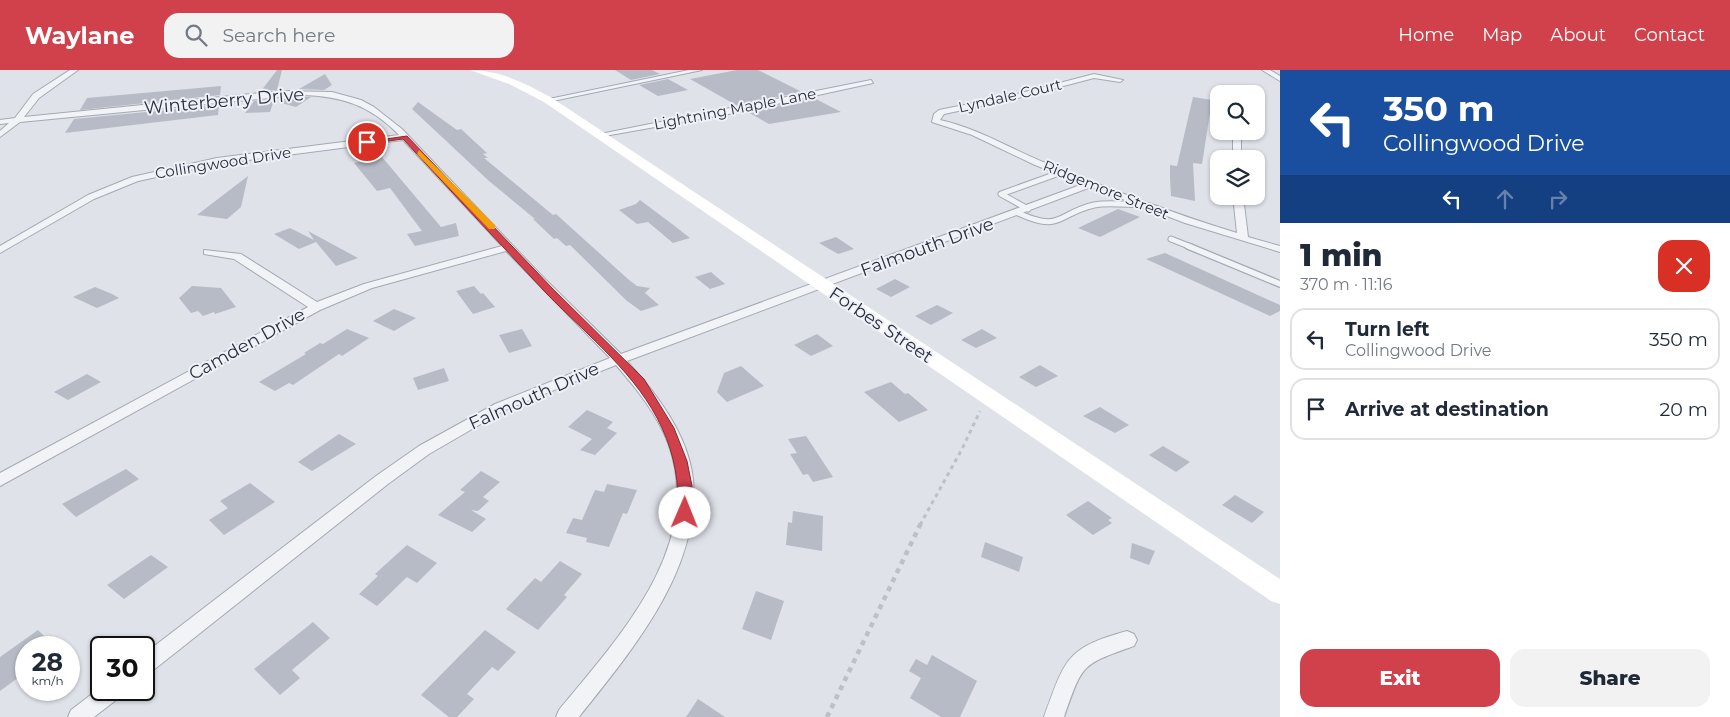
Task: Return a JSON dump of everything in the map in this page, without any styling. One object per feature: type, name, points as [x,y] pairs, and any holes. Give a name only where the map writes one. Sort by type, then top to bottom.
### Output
[{"type":"street","points":[[0,135],[17,121],[36,96],[75,70]]},
{"type":"street","name":"Forbes Street","points":[[475,70],[513,82],[548,100],[1280,593]]},
{"type":"street","points":[[548,100],[699,70]]},
{"type":"street","points":[[1265,70],[1280,79]]},
{"type":"street","name":"Lyndale Court","points":[[936,122],[938,114],[942,112],[1010,98],[1094,76],[1120,80]]},
{"type":"street","name":"Lightning Maple Lane","points":[[600,135],[745,109],[871,82]]},
{"type":"street","name":"Winterberry Drive","points":[[0,122],[265,95],[314,93],[341,96],[366,104],[384,117],[405,137],[551,292],[619,359],[640,382],[668,428],[680,461],[685,486],[685,513],[679,541],[663,578],[637,622],[606,667],[566,717]]},
{"type":"street","name":"Ridgemore Street","points":[[936,122],[972,133],[1145,205],[1242,239],[1280,249]]},
{"type":"street","name":"Collingwood Drive","points":[[0,250],[91,197],[135,179],[217,161],[405,137]]},
{"type":"street","name":"Falmouth Drive","points":[[155,657],[382,480],[424,450],[466,425],[508,404],[619,359],[822,286],[1092,184]]},
{"type":"street","points":[[1239,205],[1242,239]]},
{"type":"street","name":"Camden Drive","points":[[0,480],[316,307],[377,284],[510,247]]},
{"type":"street","points":[[208,252],[237,256],[316,307]]},
{"type":"street","points":[[1054,717],[1072,668],[1084,655],[1105,645],[1127,640]]},
{"type":"street","points":[[78,717],[99,701]]},
{"type":"lane","points":[[1062,172],[1001,194],[1022,211],[1045,223],[1095,205],[1145,205]]},
{"type":"lane","points":[[1171,239],[1280,284]]},
{"type":"path","points":[[827,717],[908,548],[977,418],[985,394]]},
{"type":"building","points":[[277,70],[282,70],[277,90],[261,91]]},
{"type":"building","points":[[615,70],[652,70],[660,74],[631,80]]},
{"type":"building","points":[[737,70],[758,70],[802,92],[736,105],[690,79]]},
{"type":"building","points":[[325,74],[332,85],[324,90],[299,89]]},
{"type":"building","points":[[668,79],[688,90],[658,96],[639,85]]},
{"type":"building","points":[[221,86],[220,95],[80,110],[87,98]]},
{"type":"building","points":[[311,97],[296,107],[278,102],[283,99]]},
{"type":"building","points":[[1193,97],[1210,100],[1210,113],[1202,164],[1193,163],[1195,201],[1171,196],[1170,165],[1177,166]]},
{"type":"building","points":[[814,98],[841,112],[769,124],[748,112]]},
{"type":"building","points":[[274,100],[270,112],[245,113],[254,101]]},
{"type":"building","points":[[418,102],[457,130],[461,129],[487,153],[483,154],[488,158],[484,158],[553,215],[556,214],[629,280],[637,286],[650,288],[645,293],[659,305],[641,311],[627,301],[570,245],[566,246],[557,238],[554,239],[533,219],[535,219],[489,181],[412,109]]},
{"type":"building","points":[[219,105],[218,115],[65,133],[74,119]]},
{"type":"building","points":[[382,157],[441,227],[456,223],[459,236],[415,246],[407,234],[422,231],[390,188],[377,191],[354,163]]},
{"type":"building","points":[[248,176],[241,207],[227,219],[197,215]]},
{"type":"building","points":[[640,200],[690,238],[673,243],[648,222],[637,224],[619,210],[636,204]]},
{"type":"building","points":[[1118,209],[1140,217],[1100,237],[1078,228]]},
{"type":"building","points":[[290,228],[314,240],[308,231],[358,258],[336,266],[316,242],[299,249],[274,234]]},
{"type":"building","points":[[836,237],[854,249],[838,254],[819,243]]},
{"type":"building","points":[[1165,253],[1280,305],[1280,311],[1270,316],[1146,259]]},
{"type":"building","points":[[711,272],[725,284],[710,289],[695,277]]},
{"type":"building","points":[[895,279],[910,287],[891,297],[876,289]]},
{"type":"building","points":[[192,286],[221,288],[236,307],[203,316],[198,311],[191,313],[179,298]]},
{"type":"building","points":[[474,286],[495,307],[473,314],[456,291]]},
{"type":"building","points":[[95,287],[119,298],[97,308],[73,297]]},
{"type":"building","points":[[937,305],[953,313],[931,325],[915,316]]},
{"type":"building","points":[[394,309],[416,318],[394,331],[373,321]]},
{"type":"building","points":[[347,329],[369,338],[342,356],[339,354],[293,385],[289,383],[275,391],[259,382],[306,354],[304,353],[320,343],[323,344]]},
{"type":"building","points":[[522,329],[532,346],[509,353],[499,335]]},
{"type":"building","points":[[982,329],[997,338],[976,348],[961,340]]},
{"type":"building","points":[[817,334],[833,346],[811,356],[794,345]]},
{"type":"building","points":[[1040,365],[1058,376],[1036,387],[1019,377]]},
{"type":"building","points":[[741,366],[764,386],[727,402],[717,392],[724,373]]},
{"type":"building","points":[[444,368],[449,381],[418,390],[413,378]]},
{"type":"building","points":[[87,374],[101,382],[68,400],[54,392]]},
{"type":"building","points":[[891,382],[928,410],[899,422],[864,392]]},
{"type":"building","points":[[1100,407],[1129,425],[1115,433],[1083,416]]},
{"type":"building","points":[[587,410],[613,422],[607,428],[617,433],[595,455],[580,450],[592,439],[568,427]]},
{"type":"building","points":[[339,434],[356,444],[312,471],[298,462]]},
{"type":"building","points":[[806,436],[833,477],[813,482],[808,474],[803,475],[790,454],[797,453],[788,439]]},
{"type":"building","points":[[1163,446],[1190,462],[1176,472],[1149,455]]},
{"type":"building","points":[[126,469],[139,479],[76,517],[62,504]]},
{"type":"building","points":[[481,471],[500,482],[483,497],[489,501],[478,511],[471,510],[486,519],[472,532],[438,515],[465,492],[460,490]]},
{"type":"building","points":[[250,483],[275,502],[224,535],[209,520],[228,508],[220,501]]},
{"type":"building","points":[[607,484],[637,490],[627,514],[623,513],[609,547],[586,542],[587,538],[566,533],[573,518],[582,520],[595,490],[604,492]]},
{"type":"building","points":[[1235,495],[1264,512],[1252,523],[1222,505]]},
{"type":"building","points":[[1088,501],[1112,518],[1108,520],[1112,523],[1093,535],[1066,515]]},
{"type":"building","points":[[793,511],[823,516],[822,551],[786,545],[788,522],[792,523]]},
{"type":"building","points":[[985,542],[1023,557],[1019,572],[981,557]]},
{"type":"building","points":[[1132,543],[1155,551],[1149,565],[1130,558]]},
{"type":"building","points":[[407,545],[437,563],[417,583],[407,577],[377,606],[359,594],[378,576],[375,574]]},
{"type":"building","points":[[151,555],[168,567],[124,599],[107,585]]},
{"type":"building","points":[[560,561],[582,574],[564,595],[567,597],[538,630],[506,609],[535,578],[541,582]]},
{"type":"building","points":[[756,591],[784,601],[771,640],[742,629]]},
{"type":"building","points":[[313,622],[330,638],[292,670],[300,678],[280,695],[254,669]]},
{"type":"building","points":[[38,630],[44,636],[30,636]]},
{"type":"building","points":[[485,630],[516,652],[498,671],[492,667],[467,694],[474,699],[457,717],[449,717],[421,695]]},
{"type":"building","points":[[15,646],[15,680],[0,691],[0,657]]},
{"type":"building","points":[[932,655],[977,681],[960,717],[941,717],[910,698],[921,678],[909,671],[916,659],[927,665]]},
{"type":"building","points":[[698,699],[725,717],[686,717]]},
{"type":"slow traffic","points":[[419,153],[492,227]]},
{"type":"route","points":[[367,142],[405,137],[489,224],[535,276],[640,382],[657,406],[668,428],[680,461],[685,486],[685,513]]}]
